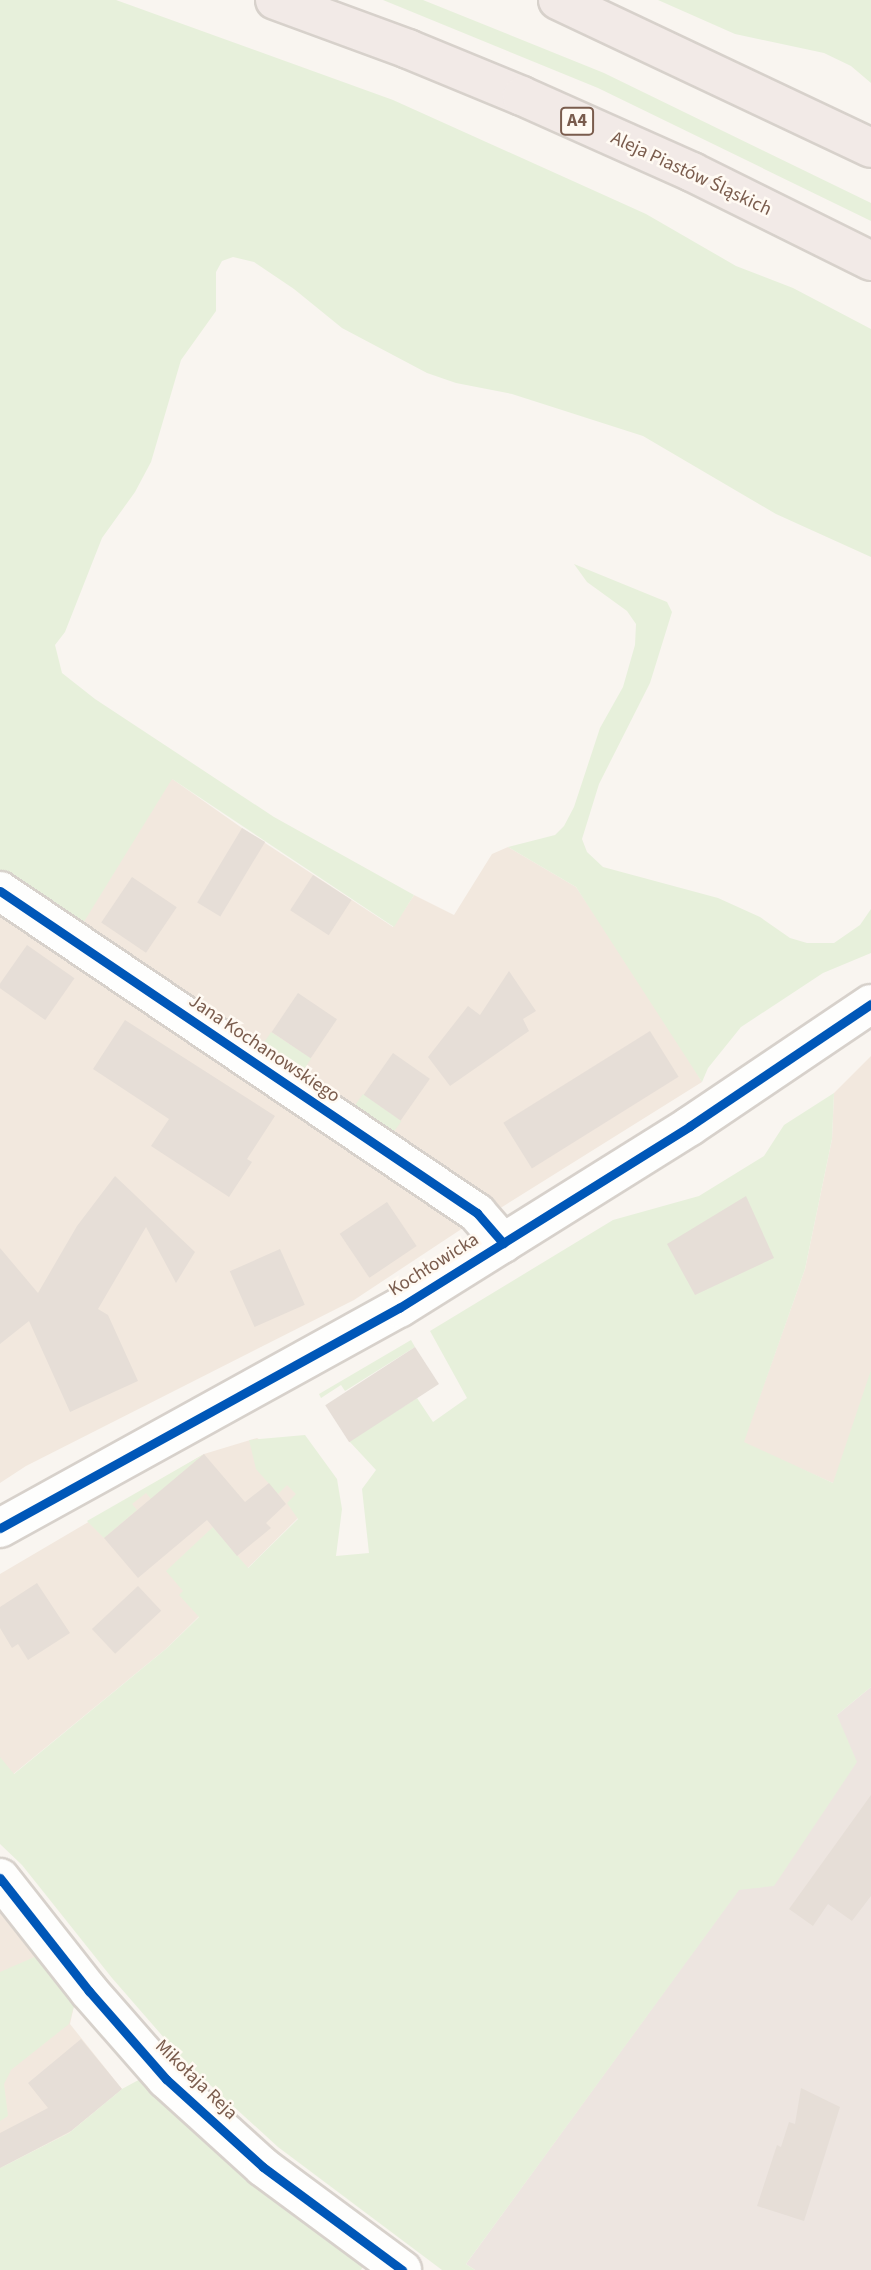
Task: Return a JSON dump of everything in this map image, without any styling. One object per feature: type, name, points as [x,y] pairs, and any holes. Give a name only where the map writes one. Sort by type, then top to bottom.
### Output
[{"type":"highway","name":"Aleja Piastów Śląskich","points":[[275,0],[408,49],[522,96],[692,172],[871,261]]},
{"type":"highway","points":[[558,0],[871,148]]},
{"type":"street","name":"Jana Kochanowskiego","points":[[0,891],[477,1213],[503,1243]]},
{"type":"street","name":"Kochłowicka","points":[[0,1528],[400,1308],[690,1126],[871,1004]]},
{"type":"street","name":"Mikołaja Reja","points":[[0,1878],[89,1991],[166,2079],[263,2167],[402,2270]]},
{"type":"shaded area","points":[[84,717],[242,828],[393,927],[414,895],[454,915],[492,854],[508,847],[576,887],[674,1033],[702,1082],[499,1209],[0,871],[0,847]]},
{"type":"shaded area","points":[[0,914],[465,1220],[463,1228],[354,1300],[26,1466],[0,1483]]},
{"type":"shaded area","points":[[871,1056],[871,1506],[833,1483],[743,1443],[805,1269],[832,1139],[834,1093]]},
{"type":"shaded area","points":[[257,1438],[319,1477],[298,1518],[167,1648],[0,1785],[0,1574],[204,1454]]},
{"type":"shaded area","points":[[871,1687],[871,2270],[475,2270],[466,2264],[739,1889],[837,1715]]},
{"type":"shaded area","points":[[0,1902],[74,2006],[70,2024],[122,2089],[69,2133],[0,2168]]},
{"type":"green space","points":[[0,0],[116,0],[393,100],[646,214],[736,266],[793,288],[871,329],[871,557],[776,514],[643,436],[512,394],[456,383],[427,373],[342,328],[294,289],[254,262],[233,257],[222,261],[216,272],[216,311],[181,360],[151,462],[135,492],[102,538],[65,632],[55,645],[62,673],[95,699],[274,817],[414,895],[394,927],[172,779],[82,925],[0,871]]},
{"type":"green space","points":[[383,0],[423,0],[604,73],[871,203],[871,221],[598,88]]},
{"type":"green space","points":[[658,0],[871,0],[871,83],[851,66],[824,53],[735,34]]},
{"type":"green space","points":[[574,564],[667,602],[672,612],[650,683],[599,784],[582,839],[587,852],[603,867],[718,898],[760,917],[790,938],[807,943],[834,943],[860,925],[871,909],[871,953],[823,973],[741,1027],[708,1068],[702,1082],[576,887],[508,847],[555,835],[564,826],[574,807],[600,728],[623,687],[635,645],[636,624],[627,611],[587,582]]},
{"type":"green space","points":[[271,1032],[311,1058],[303,1072],[262,1045]]},
{"type":"green space","points":[[834,1093],[832,1139],[805,1269],[744,1442],[833,1483],[871,1370],[871,1687],[837,1715],[857,1762],[774,1886],[739,1890],[466,2264],[475,2270],[442,2270],[278,2147],[186,2063],[112,1978],[22,1865],[0,1844],[0,1757],[14,1774],[167,1648],[199,1617],[179,1595],[183,1591],[166,1571],[213,1527],[248,1568],[298,1519],[287,1503],[296,1494],[287,1485],[278,1494],[256,1469],[249,1440],[305,1435],[337,1479],[342,1509],[336,1556],[369,1553],[362,1489],[376,1470],[349,1441],[417,1398],[433,1422],[467,1398],[430,1331],[613,1220],[699,1196],[764,1156],[784,1125]]},
{"type":"green space","points":[[363,1094],[402,1121],[392,1134],[354,1107]]},
{"type":"green space","points":[[411,1340],[415,1347],[345,1391],[341,1385],[321,1398],[319,1394]]},
{"type":"green space","points":[[204,1454],[151,1499],[146,1493],[132,1504],[137,1510],[104,1538],[87,1521]]},
{"type":"green space","points":[[39,1955],[74,2006],[69,2024],[11,2070],[4,2084],[8,2116],[0,2121],[0,1972]]},
{"type":"green space","points":[[144,2077],[364,2265],[361,2270],[0,2270],[0,2168],[69,2133],[122,2089]]},
{"type":"building","points":[[242,828],[265,842],[220,916],[197,903]]},
{"type":"building","points":[[313,875],[352,900],[329,935],[290,910]]},
{"type":"building","points":[[132,877],[177,907],[146,953],[101,923]]},
{"type":"building","points":[[27,945],[75,978],[45,1020],[0,988],[0,984]]},
{"type":"building","points":[[509,971],[536,1011],[523,1019],[529,1031],[450,1086],[428,1057],[468,1006],[480,1015]]},
{"type":"building","points":[[298,993],[337,1019],[311,1058],[272,1032]]},
{"type":"building","points":[[125,1020],[275,1116],[247,1159],[252,1162],[229,1197],[151,1146],[169,1119],[93,1069]]},
{"type":"building","points":[[650,1031],[679,1077],[532,1168],[503,1123]]},
{"type":"building","points":[[393,1053],[430,1079],[401,1121],[364,1095]]},
{"type":"building","points":[[115,1176],[195,1252],[176,1283],[146,1227],[98,1309],[108,1315],[138,1381],[70,1412],[29,1321],[0,1344],[0,1248],[38,1293],[77,1226]]},
{"type":"building","points":[[746,1196],[774,1258],[695,1295],[667,1244]]},
{"type":"building","points":[[387,1202],[417,1246],[369,1278],[340,1234]]},
{"type":"building","points":[[280,1249],[305,1305],[255,1327],[230,1271]]},
{"type":"building","points":[[415,1347],[439,1384],[349,1442],[325,1405]]},
{"type":"building","points":[[204,1454],[245,1502],[269,1483],[286,1504],[266,1523],[271,1528],[237,1556],[207,1520],[138,1578],[104,1538]]},
{"type":"building","points":[[37,1583],[70,1633],[28,1660],[18,1644],[12,1648],[0,1628],[0,1607]]},
{"type":"building","points":[[138,1586],[161,1611],[115,1654],[92,1629]]},
{"type":"building","points":[[871,1795],[871,1896],[852,1921],[828,1904],[813,1926],[789,1909]]},
{"type":"building","points":[[81,2039],[122,2089],[71,2131],[0,2168],[0,2133],[48,2108],[28,2083]]},
{"type":"building","points":[[801,2088],[840,2107],[804,2221],[757,2206],[777,2145],[781,2147],[789,2122],[795,2124]]},
{"type":"cycle path","points":[[0,891],[477,1213],[503,1243]]},
{"type":"cycle path","points":[[0,1528],[399,1308],[690,1126],[871,1004]]},
{"type":"cycle path","points":[[0,1878],[89,1991],[166,2079],[263,2167],[402,2270]]}]
